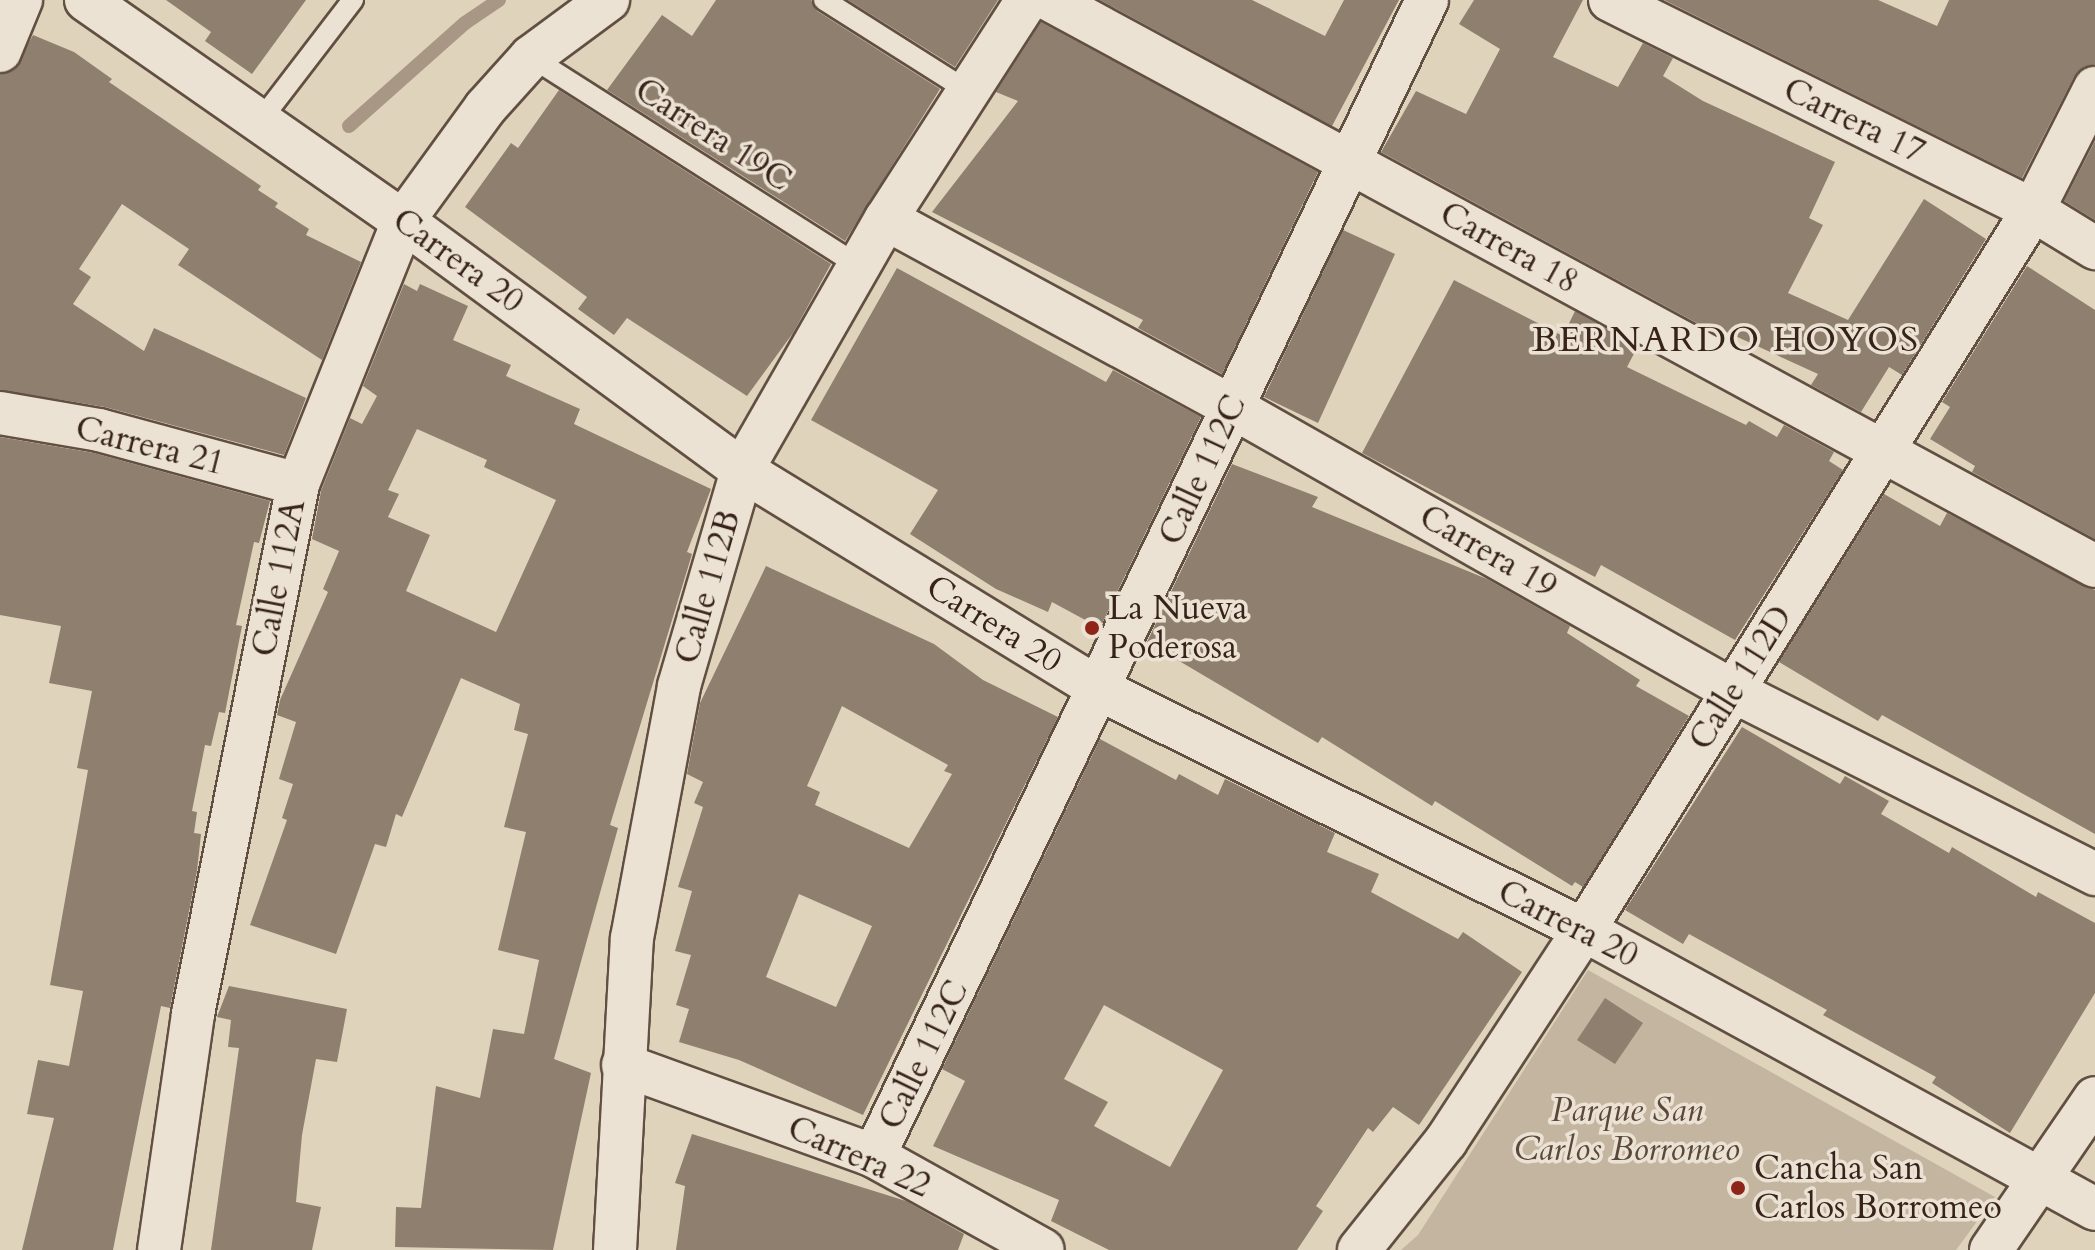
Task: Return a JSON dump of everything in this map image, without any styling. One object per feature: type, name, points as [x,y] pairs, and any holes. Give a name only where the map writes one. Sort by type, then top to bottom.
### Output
[{"type":"street","points":[[0,51],[21,0]]},
{"type":"street","name":"Carrera 20","points":[[86,0],[138,14],[260,121],[403,221],[742,470],[1101,690],[1584,930],[2095,1209]]},
{"type":"street","name":"Calle 112A","points":[[159,1250],[193,1014],[298,484],[403,221],[485,108],[531,57],[608,0]]},
{"type":"street","name":"Calle 112B","points":[[615,1250],[632,938],[679,686],[742,470],[886,219],[965,89],[1027,0]]},
{"type":"street","name":"Carrera 18","points":[[1050,0],[2095,566]]},
{"type":"street","name":"Calle 112C","points":[[874,1156],[1101,690],[1347,159],[1427,0]]},
{"type":"street","name":"Carrera 17","points":[[1610,0],[2033,210],[2095,248]]},
{"type":"street","name":"Calle 112D","points":[[1359,1250],[1446,1141],[1584,930],[2033,210],[2095,88]]},
{"type":"street","name":"Carrera 19","points":[[886,219],[1232,407],[1733,691],[2095,874]]},
{"type":"street","name":"Carrera 21","points":[[0,413],[99,430],[298,484]]},
{"type":"street","name":"Carrera 22","points":[[623,1065],[874,1156],[1043,1250]]},
{"type":"street","points":[[1991,1250],[2042,1180],[2095,1098]]},
{"type":"lane","points":[[260,121],[353,0]]},
{"type":"lane","points":[[824,0],[965,89]]},
{"type":"lane","name":"Carrera 19C","points":[[531,57],[861,267]]},
{"type":"green space","name":"Parque San Carlos Borromeo","points":[[1588,970],[1995,1197],[1956,1250],[1401,1250],[1418,1235]]},
{"type":"building","points":[[166,0],[306,0],[252,74],[205,41],[211,32]]},
{"type":"building","points":[[716,0],[811,0],[817,11],[940,89],[845,241],[607,90],[662,15],[692,36]]},
{"type":"building","points":[[848,0],[998,0],[955,67]]},
{"type":"building","points":[[1100,0],[1252,0],[1325,36],[1344,0],[1399,0],[1332,126]]},
{"type":"building","points":[[1474,0],[1583,0],[1553,57],[1618,87],[1643,43],[1673,58],[1663,76],[1703,101],[1835,162],[1809,218],[1823,225],[1788,293],[1848,320],[1924,199],[1986,239],[1902,375],[1889,367],[1861,412],[1811,385],[1818,374],[1720,329],[1717,334],[1381,152],[1416,91],[1466,114],[1500,49],[1459,24]]},
{"type":"building","points":[[1664,0],[1878,0],[1937,26],[1949,0],[2095,0],[2095,64],[2074,77],[2022,178]]},
{"type":"building","points":[[1041,22],[1318,172],[1222,374],[1138,328],[1143,320],[932,212],[1018,101],[996,92]]},
{"type":"building","points":[[33,35],[74,52],[112,79],[109,82],[261,186],[258,190],[278,203],[275,207],[309,229],[306,235],[361,262],[322,360],[178,265],[189,249],[122,204],[79,269],[91,277],[73,304],[144,351],[154,328],[306,398],[284,455],[105,407],[0,390],[0,74],[15,69]]},
{"type":"building","points":[[559,90],[831,264],[793,333],[747,396],[627,318],[614,335],[578,309],[587,297],[465,207],[511,143],[518,148]]},
{"type":"building","points":[[2095,141],[2095,220],[2064,201]]},
{"type":"building","points":[[1343,230],[1395,254],[1318,423],[1264,397]]},
{"type":"building","points":[[2027,266],[2095,310],[2095,539],[1972,472],[1975,466],[1930,439],[1950,407],[1942,402]]},
{"type":"building","points":[[897,268],[1106,382],[1113,370],[1201,417],[1100,628],[1052,602],[1048,612],[996,589],[910,534],[938,490],[811,420]]},
{"type":"building","points":[[1454,280],[1563,336],[1575,311],[1638,346],[1627,367],[1746,425],[1749,421],[1777,437],[1784,425],[1834,452],[1829,461],[1843,470],[1735,640],[1601,565],[1595,577],[1362,453]]},
{"type":"building","points":[[404,284],[417,291],[420,284],[468,306],[453,340],[511,365],[506,376],[580,409],[574,424],[711,489],[687,552],[692,554],[610,825],[618,828],[554,1059],[591,1073],[553,1250],[395,1247],[396,1207],[421,1208],[436,1086],[480,1098],[493,1029],[524,1034],[539,960],[498,950],[526,832],[504,827],[528,734],[514,730],[520,704],[461,678],[402,817],[396,814],[386,847],[375,844],[336,954],[250,925],[287,820],[282,818],[293,784],[279,779],[296,722],[277,715],[280,700],[328,592],[323,589],[339,551],[312,539],[321,491],[350,418],[362,424],[377,396],[363,386]],"holes":[[[417,429],[487,460],[484,467],[556,500],[496,632],[406,591],[430,535],[388,517],[399,494],[388,490]]]},
{"type":"building","points":[[0,437],[94,453],[270,501],[259,543],[254,542],[236,625],[242,626],[225,713],[219,712],[211,746],[205,745],[192,811],[197,812],[194,833],[201,834],[197,871],[170,1008],[161,1006],[113,1250],[22,1250],[54,1118],[27,1114],[38,1060],[69,1066],[83,991],[50,985],[88,770],[77,768],[92,691],[49,683],[61,626],[0,615]]},
{"type":"building","points":[[1232,464],[1318,497],[1312,507],[1487,579],[1570,626],[1567,633],[1640,680],[1636,686],[1689,716],[1583,887],[1575,882],[1572,886],[1435,801],[1432,806],[1322,737],[1318,743],[1147,642]]},
{"type":"building","points":[[1884,494],[1940,526],[1947,513],[2095,590],[2095,834],[1882,715],[1878,721],[1779,662]]},
{"type":"building","points":[[766,566],[934,644],[983,680],[1058,717],[863,1115],[739,1060],[679,1042],[689,1009],[676,1005],[691,955],[675,951],[692,891],[678,887],[703,807],[694,803],[703,782],[687,774],[700,703]],"holes":[[[842,706],[948,765],[944,771],[952,774],[909,848],[815,805],[820,792],[807,786]],[[799,894],[872,926],[836,1007],[766,977]]]},
{"type":"building","points":[[1742,727],[1840,784],[1845,776],[1889,801],[1881,814],[1949,853],[1952,847],[2036,897],[2038,892],[2095,923],[2095,993],[2010,1133],[1932,1083],[1936,1077],[1823,1015],[1827,1010],[1689,934],[1683,944],[1625,910]]},
{"type":"building","points":[[1100,739],[1176,780],[1179,774],[1218,795],[1225,779],[1335,833],[1327,852],[1379,874],[1371,892],[1458,939],[1463,932],[1522,972],[1419,1125],[1393,1107],[1373,1132],[1368,1128],[1316,1206],[1323,1211],[1297,1250],[1109,1250],[1051,1221],[1059,1200],[933,1146],[965,1081],[942,1069]],"holes":[[[1104,1005],[1223,1070],[1170,1167],[1094,1126],[1108,1102],[1064,1079]]]},
{"type":"building","points":[[229,986],[347,1009],[337,1062],[316,1059],[302,1135],[296,1202],[321,1207],[312,1250],[211,1250],[239,1048],[228,1047],[231,1020],[217,1017]]},
{"type":"building","points":[[1605,998],[1643,1023],[1615,1064],[1577,1040]]},
{"type":"building","points":[[692,1134],[906,1201],[964,1234],[958,1250],[676,1250],[685,1186],[675,1183]]},
{"type":"waterway","points":[[349,126],[465,23],[499,0]]},
{"type":"place","name":"La Nueva Poderosa","points":[[1092,628]]},
{"type":"place","name":"Cancha San Carlos Borromeo","points":[[1738,1188]]},
{"type":"district","name":"BERNARDO HOYOS","points":[[1726,340]]}]
